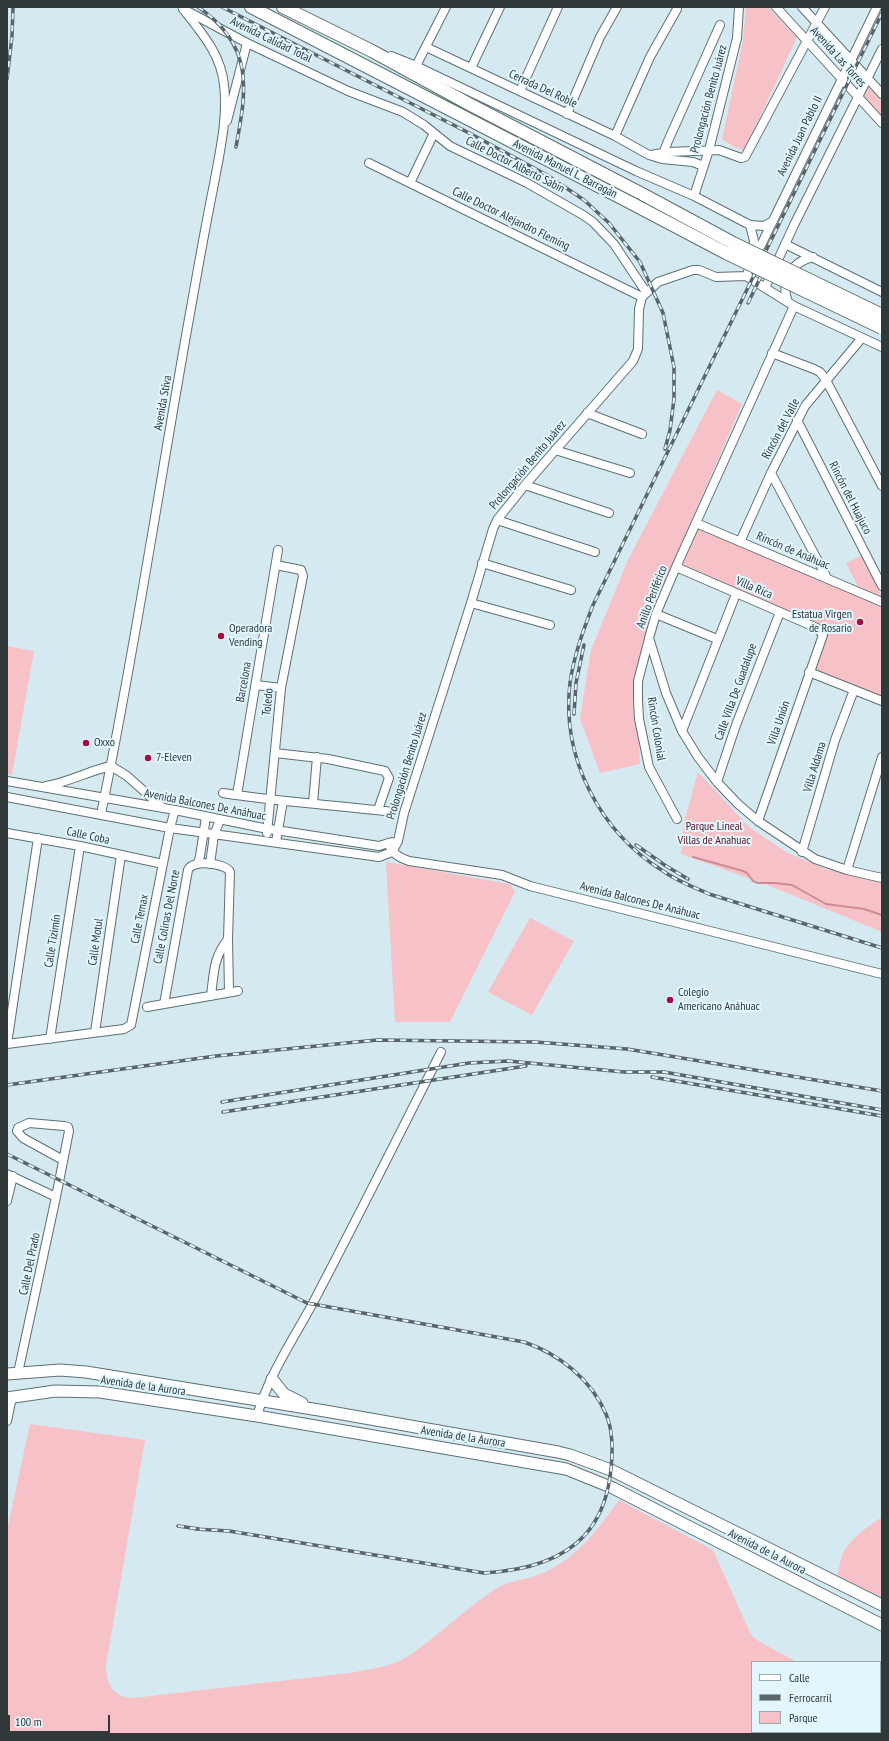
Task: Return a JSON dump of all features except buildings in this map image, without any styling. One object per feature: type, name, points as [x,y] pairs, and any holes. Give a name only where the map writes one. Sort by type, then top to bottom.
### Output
[{"type":"highway","name":"Avenida Manuel L. Barragán","points":[[250,7],[726,253],[882,328]]},
{"type":"highway","name":"Avenida Manuel L. Barragán","points":[[283,7],[372,51],[469,104],[733,243],[882,314]]},
{"type":"main road","name":"Avenida de la Aurora","points":[[12,1373],[60,1370],[79,1371],[325,1411],[558,1452],[611,1470],[882,1606]]},
{"type":"main road","points":[[272,1379],[277,1387],[287,1397],[325,1411]]},
{"type":"main road","name":"Avenida de la Aurora","points":[[10,1398],[56,1391],[86,1391],[257,1416],[566,1469],[613,1488],[882,1625]]},
{"type":"street","points":[[416,66],[446,7]]},
{"type":"street","points":[[471,68],[500,7]]},
{"type":"street","points":[[520,91],[558,7]]},
{"type":"street","points":[[567,114],[600,37],[617,7]]},
{"type":"street","name":"Prolongación Benito Juárez","points":[[694,196],[709,150],[737,38],[739,7]]},
{"type":"street","name":"Avenida Las Torres","points":[[776,7],[882,123]]},
{"type":"street","name":"Avenida Las Torres","points":[[802,7],[882,94]]},
{"type":"street","points":[[806,40],[825,7]]},
{"type":"street","name":"Avenida Juan Pablo II","points":[[742,276],[773,220],[877,7]]},
{"type":"street","name":"Avenida Calidad Total","points":[[181,8],[247,43],[348,91]]},
{"type":"street","name":"Avenida Stiva","points":[[101,814],[111,766],[192,302],[223,137],[225,100],[221,67],[213,50],[181,8]]},
{"type":"street","points":[[615,136],[650,57],[677,9]]},
{"type":"street","points":[[662,156],[720,25]]},
{"type":"street","name":"Cerrada Del Roble","points":[[662,156],[709,150],[721,150],[742,158],[745,157],[806,40]]},
{"type":"street","points":[[223,137],[247,43]]},
{"type":"street","name":"Cerrada Del Roble","points":[[426,47],[615,136],[648,155],[693,162],[703,166]]},
{"type":"street","points":[[765,288],[785,244],[882,49]]},
{"type":"street","points":[[372,51],[416,66],[636,171],[694,196],[750,224],[764,226],[773,220]]},
{"type":"street","name":"Calle Doctor Alberto Sabin","points":[[348,91],[403,112],[415,119],[450,146],[527,183],[583,215],[593,222],[614,244],[644,294]]},
{"type":"street","points":[[410,182],[434,133]]},
{"type":"street","name":"Calle Doctor Alejandro Fleming","points":[[369,163],[644,294]]},
{"type":"street","points":[[742,276],[752,254],[754,236],[750,224]]},
{"type":"street","points":[[785,244],[882,292]]},
{"type":"street","points":[[791,304],[786,296],[785,284],[793,267],[801,261],[813,257]]},
{"type":"street","points":[[644,294],[658,282],[688,270],[699,270],[716,277],[742,276],[791,304],[861,339],[882,347]]},
{"type":"street","name":"Prolongación Benito Juárez","points":[[392,852],[398,841],[404,813],[471,603],[492,529],[524,485],[636,356],[639,309],[644,294]]},
{"type":"street","name":"Anillo Periférico","points":[[791,304],[772,353],[656,614],[649,638],[664,687],[682,731],[698,757],[717,782],[738,804],[758,822],[802,852],[815,859],[847,870],[882,878]]},
{"type":"street","name":"Rincón del Valle","points":[[740,542],[771,473],[804,406],[856,347],[861,339]]},
{"type":"street","points":[[772,353],[820,372],[826,380],[882,486]]},
{"type":"street","points":[[587,413],[642,434]]},
{"type":"street","name":"Rincón del Huajuco","points":[[797,420],[882,586]]},
{"type":"street","points":[[555,450],[630,473]]},
{"type":"street","points":[[771,473],[827,578]]},
{"type":"street","points":[[524,485],[609,512]]},
{"type":"street","points":[[498,520],[595,552]]},
{"type":"street","name":"Rincón de Anáhuac","points":[[696,523],[882,602]]},
{"type":"street","name":"Barcelona","points":[[237,795],[278,550]]},
{"type":"street","points":[[482,563],[571,590]]},
{"type":"street","name":"Toledo","points":[[264,840],[271,800],[281,688],[303,576],[302,571],[276,565]]},
{"type":"street","name":"Villa Rica","points":[[676,567],[817,628],[822,632]]},
{"type":"street","points":[[682,731],[736,594]]},
{"type":"street","points":[[471,603],[550,626]]},
{"type":"street","name":"Calle Villa De Guadalupe","points":[[717,782],[736,724],[780,612]]},
{"type":"street","points":[[656,614],[718,639]]},
{"type":"street","name":"Villa Unión","points":[[758,822],[809,672],[823,638],[822,632]]},
{"type":"street","name":"Rincón Colonial","points":[[649,638],[638,682],[639,719],[649,767],[677,819]]},
{"type":"street","points":[[809,672],[882,701]]},
{"type":"street","points":[[256,685],[281,688]]},
{"type":"street","name":"Villa Aldama","points":[[802,852],[835,740],[854,690]]},
{"type":"street","points":[[275,753],[317,758],[387,772],[389,778],[378,810]]},
{"type":"street","points":[[847,870],[882,757]]},
{"type":"street","points":[[313,803],[317,758]]},
{"type":"street","points":[[40,787],[65,782],[98,769],[111,766],[127,776],[164,809]]},
{"type":"street","name":"Avenida Balcones De Anáhuac","points":[[7,781],[104,799],[175,810],[206,818],[266,828],[379,846],[388,843]]},
{"type":"street","points":[[7,786],[26,784]]},
{"type":"street","points":[[223,793],[271,800],[393,812]]},
{"type":"street","name":"Avenida Balcones De Anáhuac","points":[[7,796],[170,828],[214,835],[264,840],[379,857],[392,852],[400,858],[409,861],[502,875],[530,886],[882,974]]},
{"type":"street","points":[[279,842],[283,801]]},
{"type":"street","name":"Calle Temax","points":[[95,1032],[124,1029],[132,1023],[170,828],[175,810]]},
{"type":"street","name":"Calle Colinas Del Norte","points":[[164,1004],[188,870],[191,865],[198,863],[206,818]]},
{"type":"street","points":[[210,864],[214,835],[220,820]]},
{"type":"street","name":"Calle Coba","points":[[7,833],[80,846],[163,864]]},
{"type":"street","points":[[38,838],[7,1044],[95,1032]]},
{"type":"street","points":[[392,852],[388,843],[398,841]]},
{"type":"street","name":"Calle Tizimín","points":[[50,1039],[80,846]]},
{"type":"street","name":"Calle Motul","points":[[95,1032],[122,855]]},
{"type":"street","points":[[198,863],[226,867],[230,872],[228,939],[229,992]]},
{"type":"street","points":[[211,996],[215,962],[219,950],[228,939]]},
{"type":"street","points":[[147,1007],[238,991]]},
{"type":"street","points":[[257,1416],[272,1379],[315,1300],[441,1052]]},
{"type":"street","name":"Calle Del Prado","points":[[12,1373],[56,1197],[69,1131],[67,1127],[28,1123],[17,1129],[19,1135],[23,1138],[63,1160]]},
{"type":"street","points":[[7,1201],[10,1175],[56,1197]]},
{"type":"street","points":[[7,1421],[10,1398]]},
{"type":"street","points":[[878,1734],[882,1733]]},
{"type":"green space","points":[[746,7],[768,7],[797,37],[744,150],[734,147],[722,139],[743,41]]},
{"type":"green space","points":[[868,87],[882,102],[882,116],[863,96]]},
{"type":"green space","points":[[717,390],[742,404],[654,608],[635,675],[640,764],[600,773],[580,719],[591,650],[628,560]]},
{"type":"green space","points":[[698,529],[882,605],[882,697],[814,669],[826,630],[682,564]]},
{"type":"green space","points":[[863,555],[882,597],[859,589],[846,563]]},
{"type":"green space","points":[[7,646],[34,651],[12,775],[7,774]]},
{"type":"green space","name":"Parque Lineal Villas de Anahuac","points":[[698,772],[749,827],[786,852],[823,868],[882,883],[882,932],[768,885],[681,854],[684,823]]},
{"type":"green space","points":[[386,862],[510,884],[515,892],[450,1022],[395,1022]]},
{"type":"green space","points":[[530,918],[574,941],[532,1015],[488,992]]},
{"type":"green space","points":[[30,1424],[145,1440],[106,1665],[107,1678],[112,1689],[121,1696],[134,1698],[349,1673],[387,1665],[403,1659],[415,1652],[497,1588],[538,1575],[551,1569],[574,1553],[593,1534],[619,1500],[713,1550],[751,1635],[760,1642],[795,1661],[751,1661],[751,1733],[835,1734],[7,1734],[7,1531]]},
{"type":"green space","points":[[882,1517],[882,1599],[837,1577],[842,1556],[846,1547],[860,1533]]},
{"type":"waterway","points":[[693,857],[743,871],[747,873],[753,881],[758,883],[792,885],[826,904],[864,909],[882,915]]},
{"type":"railway","points":[[7,79],[12,36],[13,7]]},
{"type":"railway","points":[[198,7],[216,22],[229,37],[238,53],[244,87],[243,106],[236,147]]},
{"type":"railway","points":[[222,7],[471,134],[547,175],[584,200],[609,223],[640,262],[663,313],[674,367],[674,399],[670,430],[665,449]]},
{"type":"railway","points":[[882,13],[593,605],[576,653],[570,683],[569,711],[572,739],[579,765],[590,790],[604,814],[621,836],[641,855],[674,878],[709,894],[882,948]]},
{"type":"railway","points":[[748,303],[763,272]]},
{"type":"railway","points":[[574,714],[576,683],[584,645]]},
{"type":"railway","points":[[636,845],[688,879]]},
{"type":"railway","points":[[7,1085],[216,1056],[377,1040],[535,1042],[627,1049],[882,1091]]},
{"type":"railway","points":[[222,1102],[469,1063],[508,1061],[624,1072],[664,1072],[882,1110]]},
{"type":"railway","points":[[223,1112],[526,1066]]},
{"type":"railway","points":[[652,1077],[882,1116]]},
{"type":"railway","points":[[7,1154],[307,1303],[524,1342],[537,1347],[561,1361],[583,1379],[600,1401],[609,1421],[612,1437],[610,1477],[602,1508],[594,1523],[584,1536],[563,1553],[524,1568],[484,1573],[229,1531],[195,1529]]},
{"type":"railway","points":[[178,1526],[199,1529]]},
{"type":"place","name":"Estatua Virgen de Rosario","points":[[860,622]]},
{"type":"place","name":"Operadora Vending","points":[[221,636]]},
{"type":"place","name":"Oxxo","points":[[86,743]]},
{"type":"place","name":"7-Eleven","points":[[148,758]]},
{"type":"place","name":"Colegio Americano Anáhuac","points":[[670,1000]]}]
